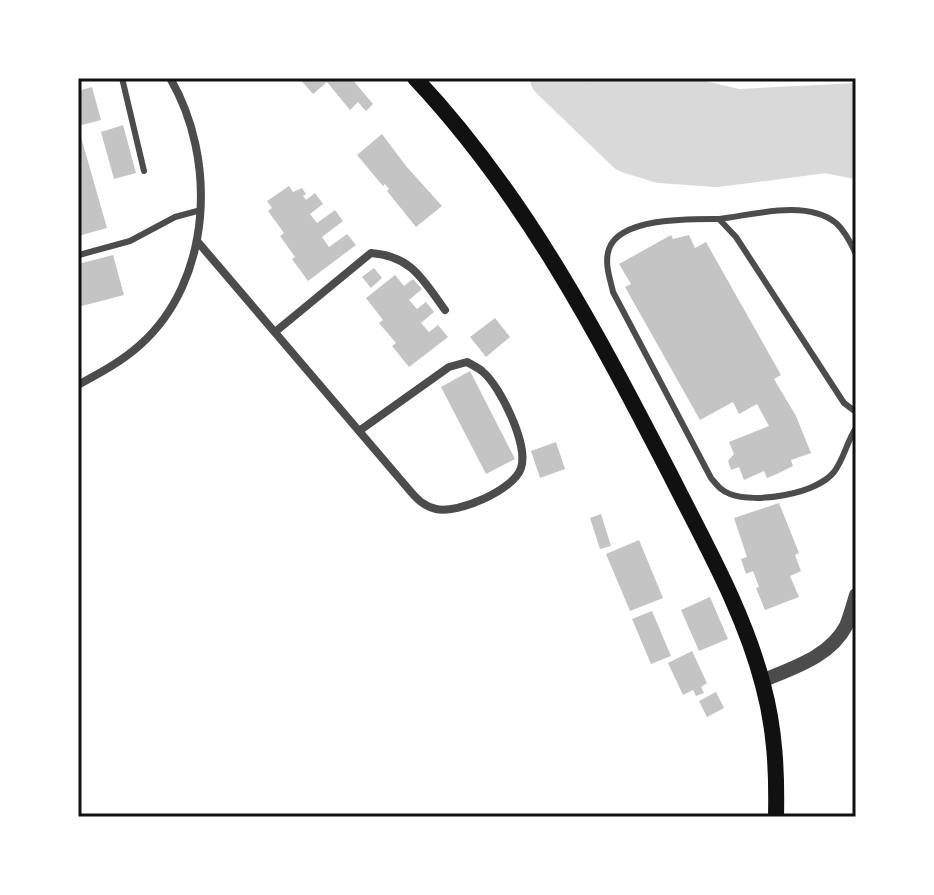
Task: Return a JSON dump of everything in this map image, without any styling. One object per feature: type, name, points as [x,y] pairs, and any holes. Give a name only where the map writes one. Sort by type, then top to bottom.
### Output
[{"type":"main road","points":[[415,78],[519,208],[582,308],[730,595],[762,681],[775,741],[776,817]]},
{"type":"street","points":[[78,385],[113,366],[142,343],[172,307],[197,241],[201,165],[194,132],[170,78]]},
{"type":"street","points":[[197,241],[359,431],[422,504],[438,510],[461,508],[510,483],[521,467],[522,443],[511,416],[485,373],[467,362],[449,367],[359,431]]},
{"type":"street","points":[[275,332],[371,253],[385,254],[412,266],[445,310]]},
{"type":"street","points":[[762,681],[821,654],[829,647],[846,625],[856,595]]},
{"type":"lane","points":[[122,78],[144,171]]},
{"type":"lane","points":[[79,255],[130,241],[175,217],[201,210]]},
{"type":"lane","points":[[856,254],[837,224],[811,212],[780,212],[719,219],[677,218],[636,227],[618,235],[607,257],[613,292],[711,478],[722,491],[750,498],[807,491],[820,485],[836,470],[847,441],[856,428]]},
{"type":"lane","points":[[719,219],[736,237],[844,403],[856,412]]},
{"type":"shaded area","points":[[579,78],[693,78],[739,89],[856,83],[856,140],[654,154]]},
{"type":"building","points":[[299,78],[351,78],[373,104],[366,111],[358,102],[350,110],[327,82],[313,94]]},
{"type":"building","points":[[92,87],[101,120],[78,126],[78,91]]},
{"type":"building","points":[[123,125],[136,173],[114,179],[101,132]]},
{"type":"building","points":[[382,134],[442,206],[416,227],[387,191],[389,189],[385,184],[383,186],[357,155]]},
{"type":"building","points":[[81,137],[107,228],[78,236],[78,138]]},
{"type":"building","points":[[289,186],[293,192],[302,188],[306,200],[315,193],[323,204],[310,214],[317,223],[335,210],[343,221],[322,237],[329,247],[347,234],[356,245],[308,281],[280,236],[284,233],[268,211],[272,208],[267,201]]},
{"type":"building","points":[[671,235],[673,239],[689,235],[695,248],[706,242],[781,375],[774,379],[796,416],[811,453],[791,460],[793,466],[777,474],[767,478],[764,471],[744,480],[739,467],[731,470],[728,461],[734,454],[729,442],[769,426],[757,404],[739,414],[733,402],[700,420],[625,287],[631,284],[619,264]]},
{"type":"building","points":[[113,255],[124,295],[78,307],[78,264]]},
{"type":"building","points":[[374,268],[382,278],[371,288],[362,277]]},
{"type":"building","points":[[395,275],[404,286],[413,279],[422,289],[409,300],[417,309],[426,302],[434,312],[421,323],[429,332],[438,325],[448,337],[409,367],[392,346],[396,343],[379,323],[383,320],[366,298]]},
{"type":"building","points":[[495,318],[510,337],[486,357],[470,337]]},
{"type":"building","points":[[470,371],[515,459],[486,474],[441,387]]},
{"type":"building","points":[[556,442],[565,469],[540,478],[531,451]]},
{"type":"building","points":[[779,503],[799,553],[795,555],[801,571],[790,576],[799,597],[765,610],[753,571],[746,574],[741,559],[747,557],[734,518]]},
{"type":"building","points":[[601,514],[611,546],[600,549],[590,518]]},
{"type":"building","points":[[639,540],[663,598],[630,611],[606,554]]},
{"type":"building","points":[[710,597],[728,639],[699,651],[681,610]]},
{"type":"building","points":[[652,611],[671,656],[651,664],[632,619]]},
{"type":"building","points":[[692,651],[707,683],[701,687],[704,693],[696,696],[693,690],[683,695],[668,663]]},
{"type":"building","points":[[716,692],[724,708],[707,717],[699,701]]},
{"type":"waterway","points":[[551,78],[628,152],[660,162],[717,166],[826,152],[856,158]]}]
